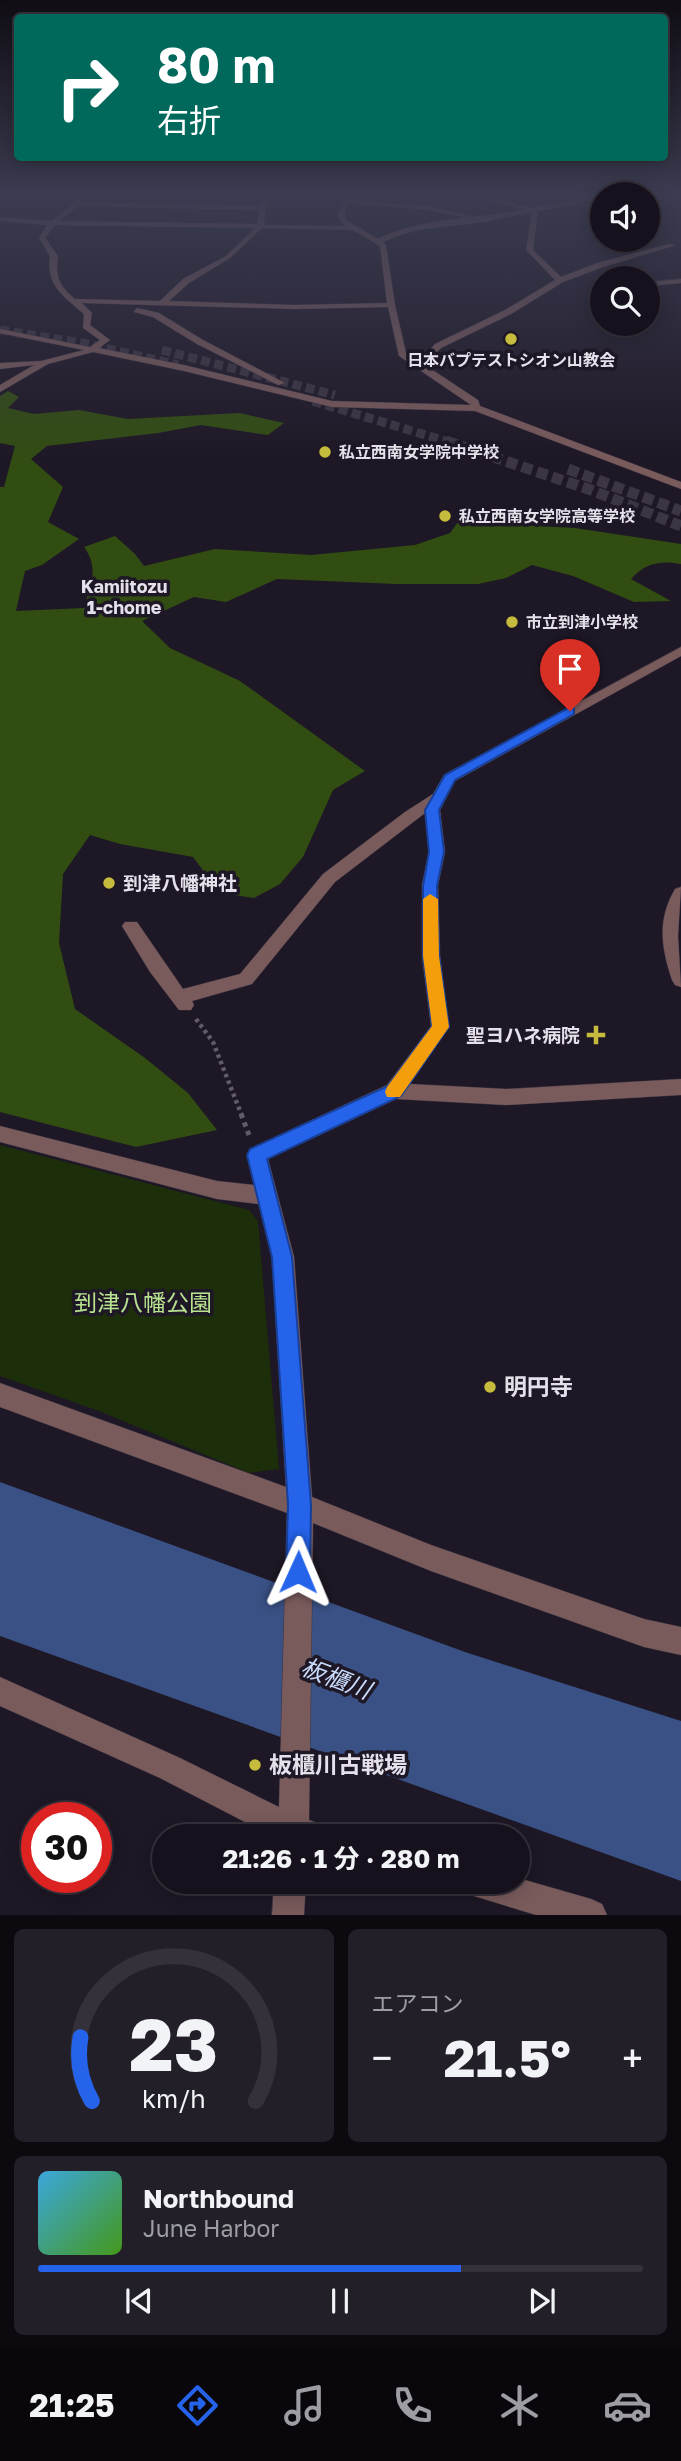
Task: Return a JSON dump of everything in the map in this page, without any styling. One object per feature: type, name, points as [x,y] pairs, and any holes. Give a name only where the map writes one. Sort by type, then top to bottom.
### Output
[{"type":"street","points":[[0,366],[45,362],[96,348],[106,340],[86,326],[89,313],[55,284]]},
{"type":"street","points":[[161,304],[182,284]]},
{"type":"street","points":[[388,284],[402,354],[475,402],[476,408]]},
{"type":"street","points":[[421,365],[438,346],[508,312],[553,284]]},
{"type":"street","points":[[76,301],[295,307],[391,305]]},
{"type":"street","points":[[104,302],[156,315],[200,342],[282,382],[271,387]]},
{"type":"street","points":[[0,331],[96,348],[271,387],[332,404],[476,408],[681,486]]},
{"type":"street","points":[[0,389],[45,362]]},
{"type":"street","points":[[666,480],[681,474]]},
{"type":"street","points":[[394,1091],[440,1027],[431,956],[430,886],[436,852],[432,810],[449,778],[681,651]]},
{"type":"street","points":[[131,926],[183,1002],[246,979],[329,878],[410,815],[439,797]]},
{"type":"street","points":[[681,893],[669,920],[681,981]]},
{"type":"street","points":[[298,1824],[294,1779],[300,1505],[282,1257],[257,1155],[394,1091],[506,1097],[681,1087]]},
{"type":"street","points":[[0,1134],[217,1190],[269,1196]]},
{"type":"street","points":[[0,1395],[300,1505],[431,1558],[644,1633],[681,1641]]},
{"type":"street","points":[[0,1691],[170,1768],[279,1824]]},
{"type":"street","points":[[288,1915],[289,1894]]},
{"type":"street","points":[[518,1894],[591,1915]]},
{"type":"path","points":[[183,1002],[213,1042],[257,1155]]},
{"type":"green space","points":[[8,391],[19,397],[8,408],[34,414],[79,410],[128,419],[240,413],[284,423],[268,435],[201,425],[158,433],[47,446],[31,459],[63,487],[48,522],[79,539],[42,565],[25,571],[16,611],[84,608],[93,570],[84,547],[115,536],[144,566],[215,549],[311,555],[415,545],[450,533],[458,522],[575,528],[681,544],[681,564],[654,564],[642,569],[631,579],[671,601],[634,602],[573,576],[532,565],[506,578],[478,584],[277,579],[226,602],[194,597],[142,621],[170,648],[240,681],[365,771],[333,790],[303,857],[280,884],[254,898],[220,893],[193,857],[120,844],[90,835],[63,874],[59,943],[75,1009],[145,1058],[188,1093],[217,1130],[136,1147],[0,1112],[0,487],[4,487],[15,446],[0,443],[0,396]]},
{"type":"green space","name":"到津八幡公園","points":[[0,1145],[249,1210],[258,1221],[279,1469],[249,1473],[99,1411],[0,1376]]},
{"type":"water","name":"板櫃川","points":[[0,1482],[465,1652],[681,1721],[681,1881],[530,1827],[530,1824],[523,1824],[0,1636]]},
{"type":"tunnel","points":[[0,330],[83,343],[178,365]]},
{"type":"tunnel","points":[[162,350],[335,395]]},
{"type":"tunnel","points":[[313,401],[451,443]]},
{"type":"tunnel","points":[[446,441],[451,443]]},
{"type":"tunnel","points":[[451,443],[591,490],[681,526]]},
{"type":"tunnel","points":[[568,469],[681,511]]},
{"type":"slow traffic","points":[[393,1092],[440,1027],[431,956],[430,899]]},
{"type":"place","name":"日本バプテストシオン山教会","points":[[511,339]]},
{"type":"place","name":"私立西南女学院中学校","points":[[325,452]]},
{"type":"place","name":"私立西南女学院高等学校","points":[[445,516]]},
{"type":"place","name":"市立到津小学校","points":[[512,622]]},
{"type":"place","name":"到津八幡神社","points":[[109,883]]},
{"type":"place","name":"聖ヨハネ病院","points":[[596,1035]]},
{"type":"place","name":"明円寺","points":[[490,1387]]},
{"type":"place","name":"板櫃川古戦場","points":[[255,1765]]},
{"type":"district","name":"Kamiitozu 1-chome","points":[[124,597]]},
{"type":"route","points":[[298,1572],[300,1505],[282,1257],[257,1155],[394,1091],[440,1027],[431,956],[430,886],[436,852],[432,810],[449,778],[570,711]]}]
